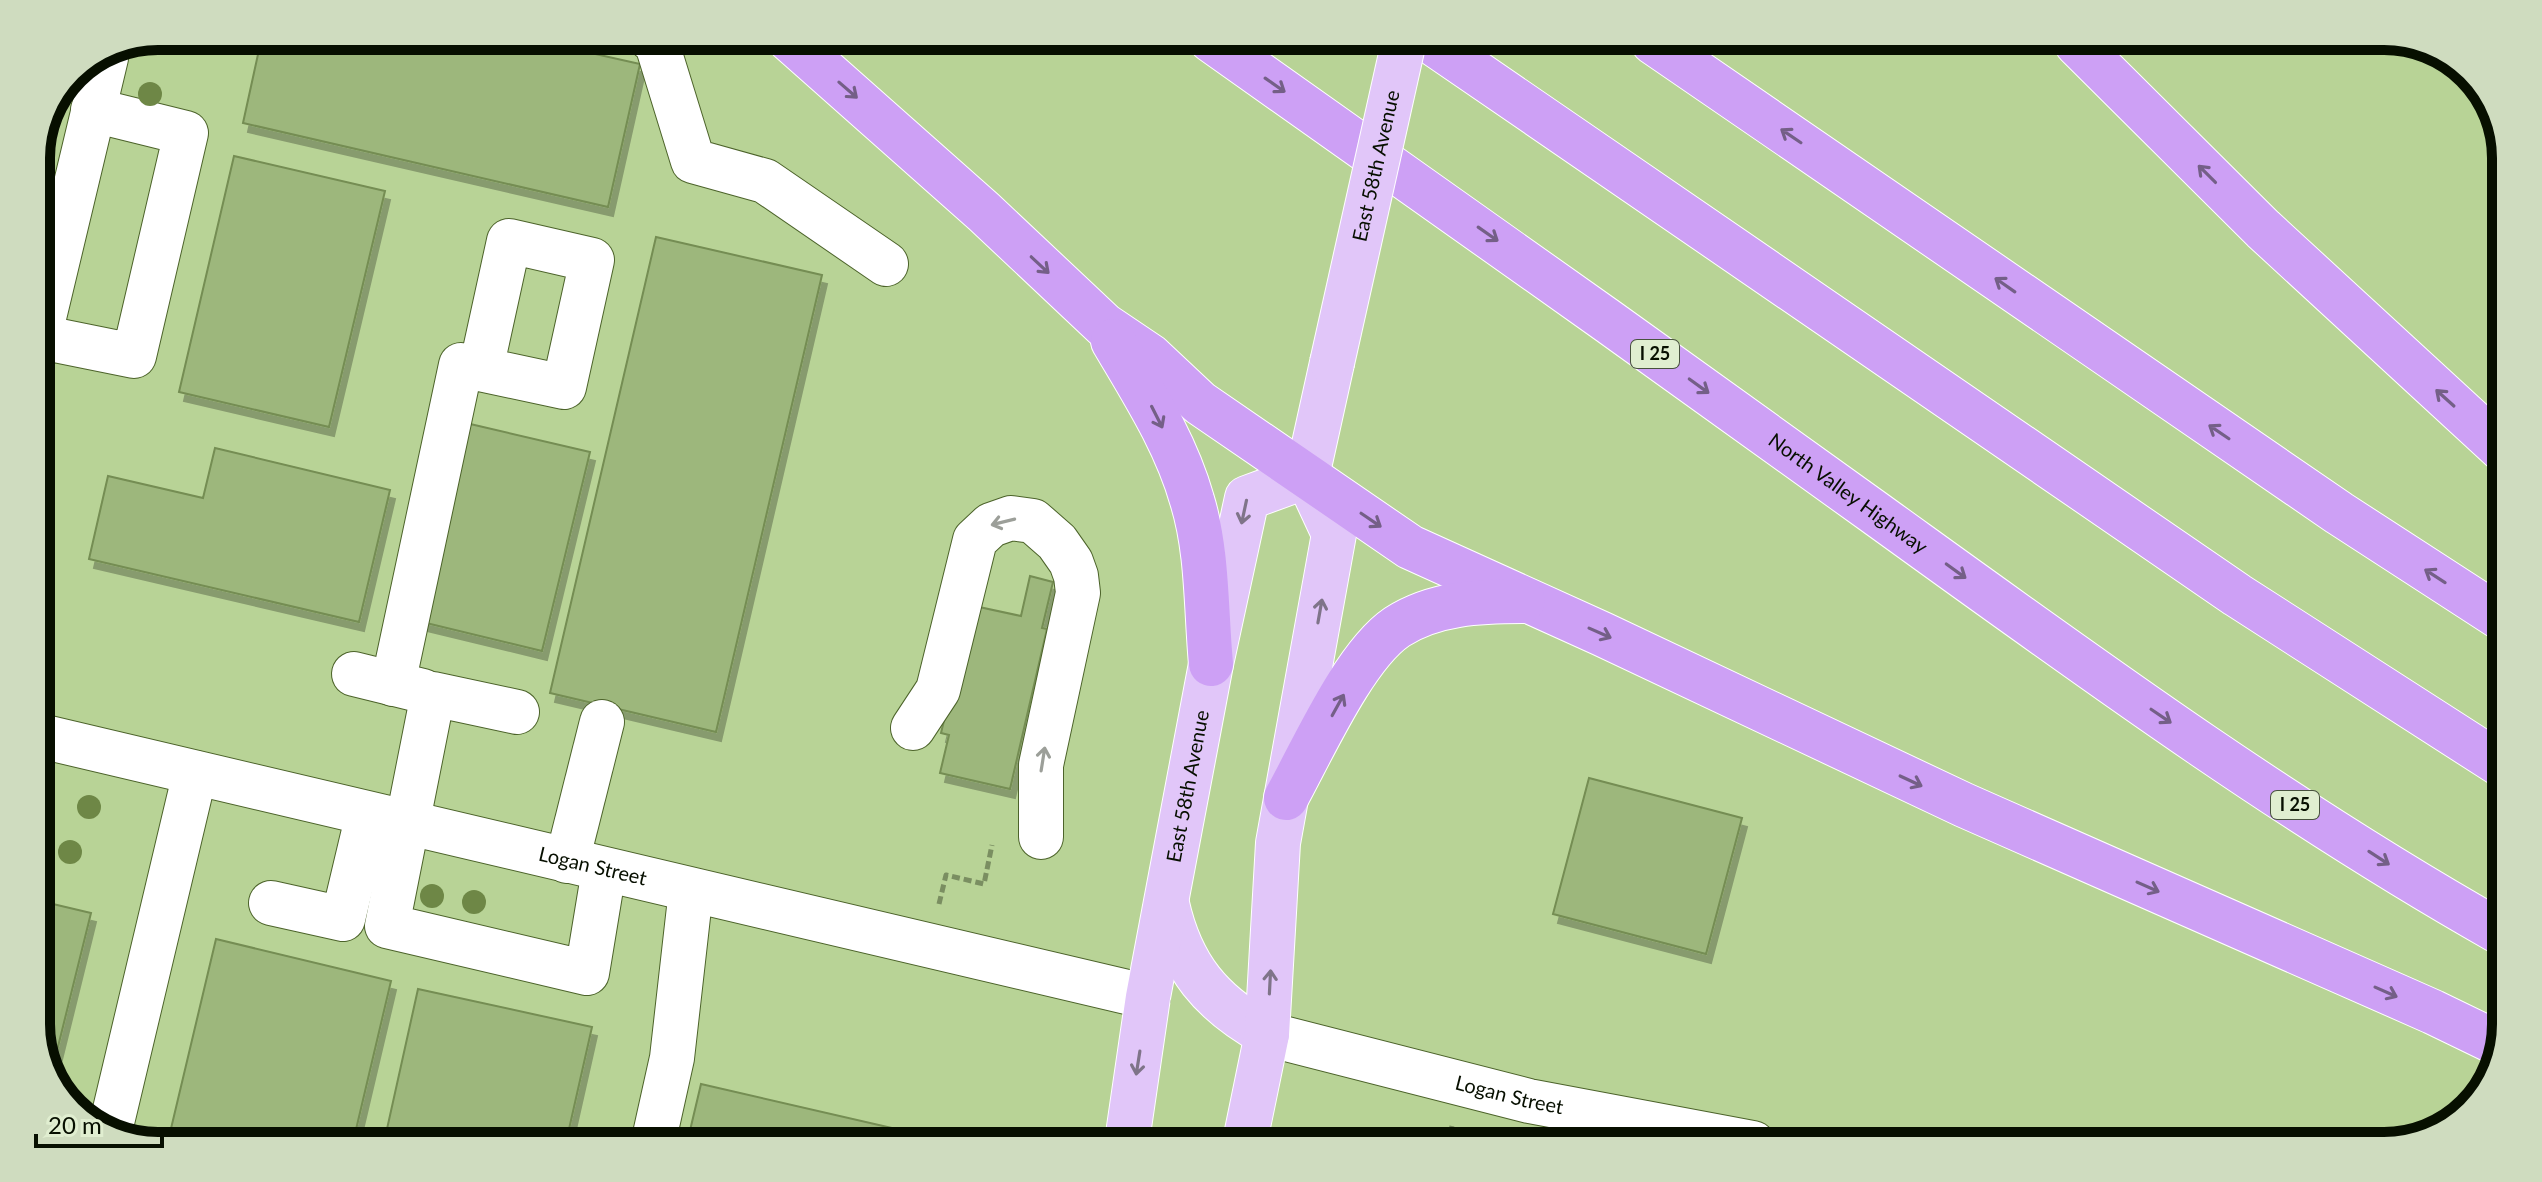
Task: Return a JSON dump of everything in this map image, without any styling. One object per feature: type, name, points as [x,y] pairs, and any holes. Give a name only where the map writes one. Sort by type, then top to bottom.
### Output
[{"type":"highway","points":[[801,50],[984,212],[1104,325],[1150,356],[1200,403],[1410,547],[1936,793],[2490,1040]]},
{"type":"highway","name":"North Valley Highway","points":[[1225,50],[1531,265],[2134,698],[2246,775],[2492,928]]},
{"type":"highway","points":[[1443,50],[2237,595],[2492,759]]},
{"type":"highway","points":[[1665,50],[2313,495],[2492,612]]},
{"type":"highway","points":[[2083,50],[2263,229],[2492,440]]},
{"type":"highway","points":[[1104,325],[1163,429],[1192,499],[1199,528],[1211,664]]},
{"type":"highway","points":[[1286,798],[1359,667],[1395,628],[1456,604],[1529,601]]},
{"type":"main road","name":"East 58th Avenue","points":[[1128,1132],[1148,997],[1211,664],[1247,498],[1307,476],[1402,50]]},
{"type":"main road","points":[[1247,1132],[1267,1034],[1278,843],[1334,534],[1307,476]]},
{"type":"main road","points":[[1167,904],[1178,941],[1206,987],[1225,1007],[1267,1034]]},
{"type":"street","points":[[659,50],[693,161],[765,181],[886,264]]},
{"type":"street","points":[[50,293],[104,65]]},
{"type":"street","points":[[50,346],[134,356],[186,133],[93,110]]},
{"type":"street","points":[[481,369],[461,365],[393,684],[387,926],[587,973],[586,865],[602,722]]},
{"type":"street","points":[[913,728],[938,690],[975,540],[991,525],[1001,521],[1011,518],[1033,521],[1057,542],[1071,562],[1078,593],[1041,765],[1041,837]]},
{"type":"street","points":[[393,684],[517,712]]},
{"type":"street","name":"Logan Street","points":[[50,738],[1148,997]]},
{"type":"street","points":[[112,1122],[195,773]]},
{"type":"street","points":[[271,903],[343,919],[388,818]]},
{"type":"street","points":[[656,1132],[672,1058],[691,890]]},
{"type":"street","name":"Logan Street","points":[[1267,1034],[1529,1101],[1694,1132]]},
{"type":"path","points":[[939,905],[946,875],[984,884],[992,845]]},
{"type":"path","points":[[1450,1132],[1452,1125]]},
{"type":"building","points":[[259,50],[578,50],[640,64],[608,207],[243,123]]},
{"type":"building","points":[[234,156],[385,191],[329,427],[179,392]]},
{"type":"building","points":[[656,237],[822,275],[716,732],[550,693]]},
{"type":"building","points":[[466,423],[590,452],[542,651],[418,621]]},
{"type":"building","points":[[215,448],[390,490],[359,622],[89,559],[108,476],[203,498]]},
{"type":"building","points":[[1030,576],[1053,582],[1042,628],[1047,629],[1010,789],[940,773],[949,735],[941,733],[979,607],[1021,616]]},
{"type":"building","points":[[1589,778],[1742,818],[1706,954],[1553,914]]},
{"type":"building","points":[[50,903],[91,913],[55,1057],[50,1031]]},
{"type":"building","points":[[216,939],[391,981],[355,1132],[170,1132]]},
{"type":"building","points":[[418,989],[592,1027],[568,1132],[386,1132]]},
{"type":"building","points":[[701,1084],[905,1131],[905,1132],[690,1132]]}]
